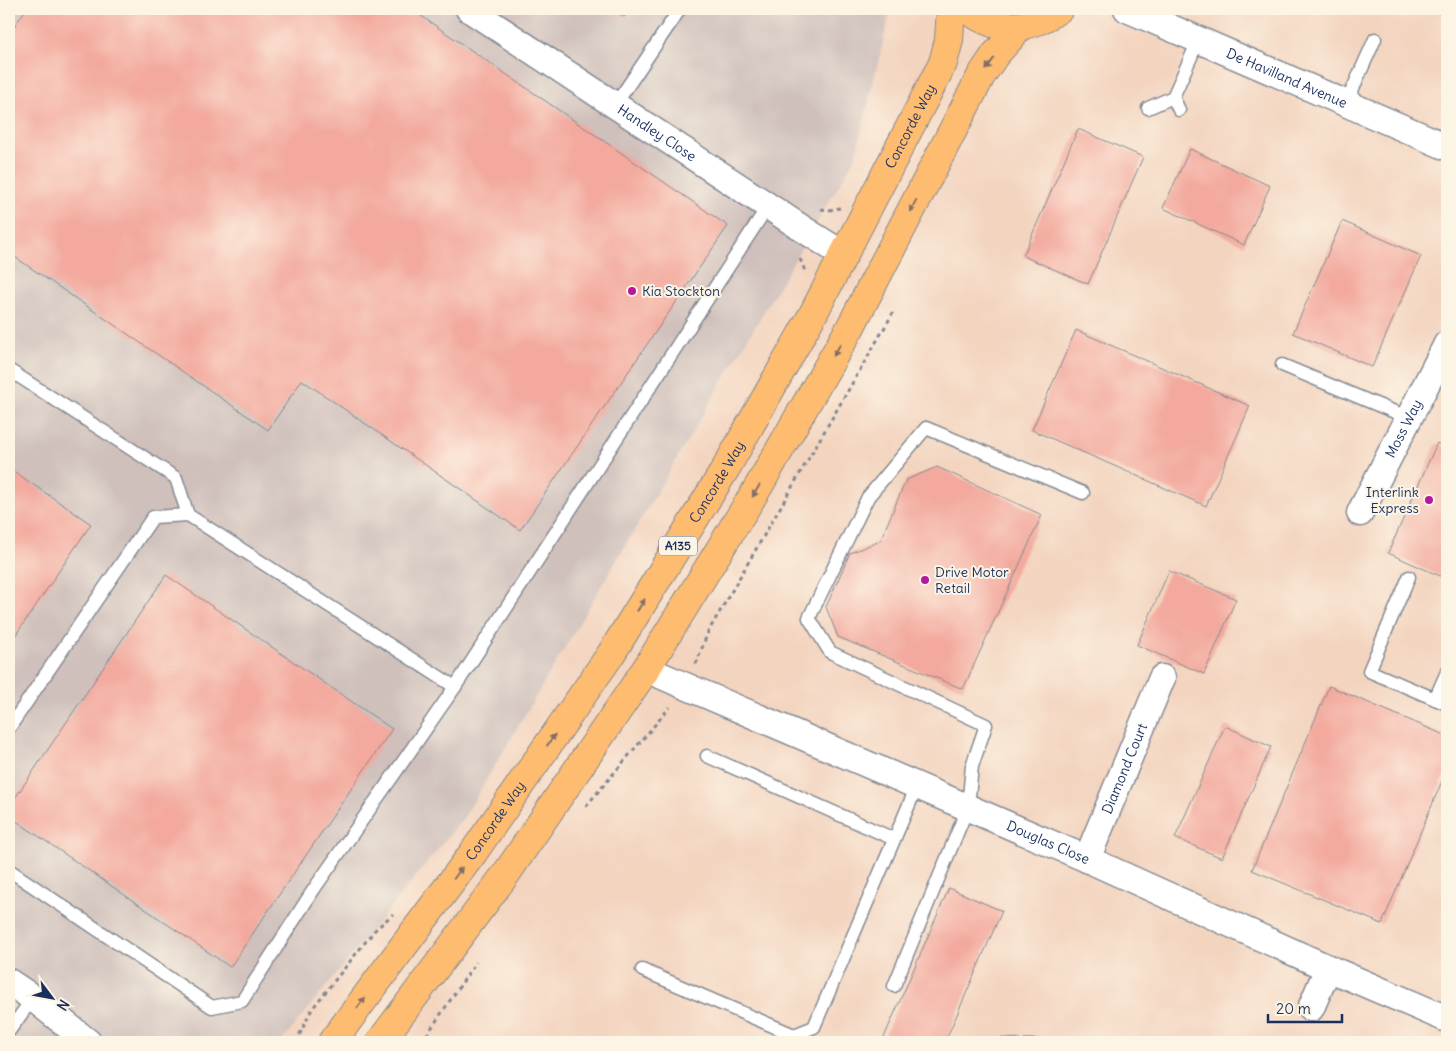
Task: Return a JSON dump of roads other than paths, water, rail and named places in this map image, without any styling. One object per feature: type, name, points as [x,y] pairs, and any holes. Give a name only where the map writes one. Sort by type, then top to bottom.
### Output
[{"type":"main road","name":"Concorde Way","points":[[332,1042],[473,854],[611,654],[726,468],[813,314],[943,63],[949,40],[951,9]]},
{"type":"main road","points":[[967,9],[981,19],[1000,26],[1021,26],[1041,20],[1059,9]]},
{"type":"main road","name":"A135","points":[[380,1042],[506,874],[646,669],[757,489],[850,328],[981,76],[1021,26]]},
{"type":"street","name":"Handley Close","points":[[469,9],[844,255]]},
{"type":"street","points":[[1059,9],[1064,9]]},
{"type":"street","name":"De Havilland Avenue","points":[[1127,9],[1447,148]]},
{"type":"street","name":"Moss Way","points":[[1360,513],[1447,344]]},
{"type":"street","name":"Douglas Close","points":[[646,669],[1087,859],[1447,1020]]},
{"type":"street","name":"Diamond Court","points":[[1087,859],[1162,678]]},
{"type":"street","points":[[1311,1008],[1328,968]]},
{"type":"street","points":[[9,982],[33,998],[88,1042]]},
{"type":"lane","points":[[615,105],[680,9]]},
{"type":"lane","points":[[1148,108],[1173,97],[1199,39]]},
{"type":"lane","points":[[1346,104],[1375,39]]},
{"type":"lane","points":[[1173,97],[1179,110]]},
{"type":"lane","points":[[9,870],[212,1007],[242,1001],[314,889],[455,687],[768,206]]},
{"type":"lane","points":[[1282,365],[1409,418]]},
{"type":"lane","points":[[9,370],[176,478],[188,515]]},
{"type":"lane","points":[[894,986],[968,808],[972,766],[986,725],[830,652],[809,618],[868,497],[926,428],[1083,493]]},
{"type":"lane","points":[[9,728],[152,517],[188,515],[455,687]]},
{"type":"lane","points":[[1409,577],[1369,671],[1441,701],[1447,672]]},
{"type":"lane","points":[[707,756],[894,839]]},
{"type":"lane","points":[[642,970],[794,1035],[814,1027],[917,786]]},
{"type":"lane","points":[[9,1031],[33,998]]},
{"type":"place","name":"Kia Stockton","points":[[632,291]]},
{"type":"place","name":"Interlink Express","points":[[1429,500]]},
{"type":"place","name":"Drive Motor Retail","points":[[925,580]]}]
